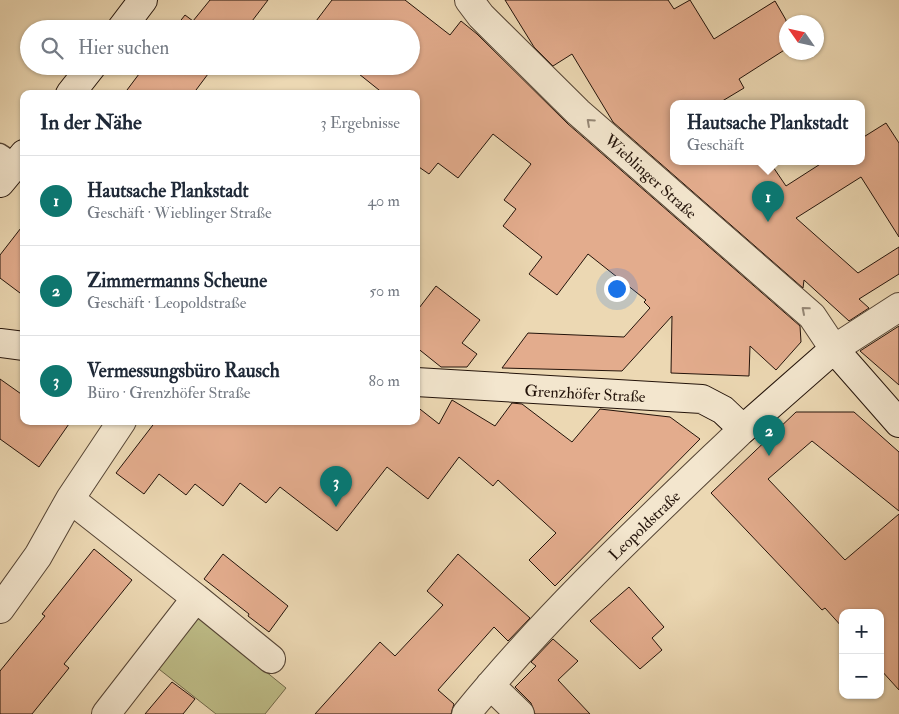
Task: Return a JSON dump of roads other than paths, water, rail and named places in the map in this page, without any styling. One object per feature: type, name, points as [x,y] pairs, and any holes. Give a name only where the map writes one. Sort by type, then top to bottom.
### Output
[{"type":"street","points":[[128,20],[143,0]]},
{"type":"street","name":"Wieblinger Straße","points":[[469,0],[481,16],[578,112],[812,316],[834,349],[899,423]]},
{"type":"street","points":[[73,90],[85,75]]},
{"type":"street","name":"Leopoldstraße","points":[[466,714],[490,684],[618,549],[743,429],[834,349],[899,307]]},
{"type":"street","points":[[0,342],[20,345]]},
{"type":"street","name":"Grenzhöfer Straße","points":[[420,382],[702,399],[724,410],[743,429]]},
{"type":"street","points":[[0,609],[38,556],[70,499],[119,425]]},
{"type":"street","points":[[70,499],[271,659]]},
{"type":"street","points":[[106,714],[196,598]]},
{"type":"street","points":[[490,684],[520,714]]},
{"type":"place","name":"Hautsache Plankstadt","points":[[768,222]]},
{"type":"place","name":"Zimmermanns Scheune","points":[[769,456]]},
{"type":"place","name":"Vermessungsbüro Rausch","points":[[336,507]]}]
